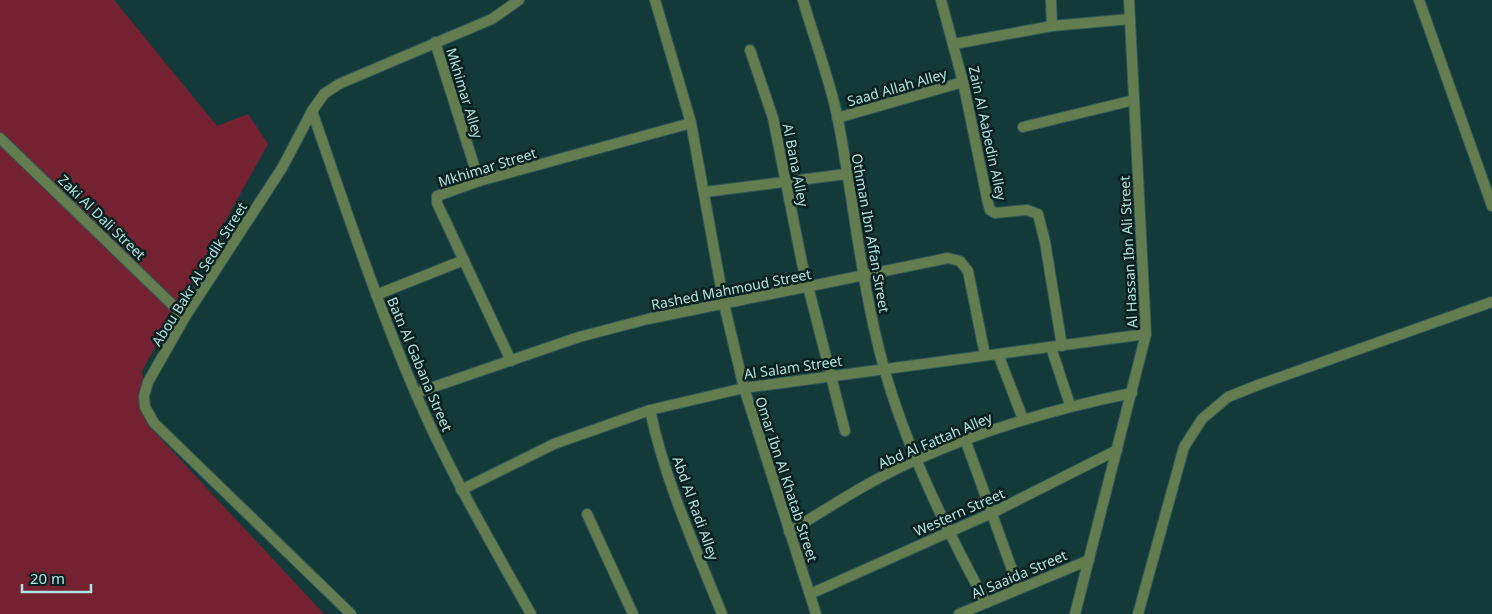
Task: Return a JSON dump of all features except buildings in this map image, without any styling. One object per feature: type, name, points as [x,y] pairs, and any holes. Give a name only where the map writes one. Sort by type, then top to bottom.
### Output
[{"type":"street","name":"Abou Bakr Al Sedik Street","points":[[351,614],[154,423],[145,407],[144,396],[148,382],[184,317],[278,175],[312,111],[324,94],[339,84],[492,19],[520,0]]},
{"type":"street","name":"Omar Ibn Al Khatab Street","points":[[655,0],[691,123],[724,304],[744,388],[788,532],[816,614]]},
{"type":"street","name":"Othman Ibn Affan Street","points":[[803,0],[837,118],[862,277],[884,369],[916,459],[949,532],[986,603]]},
{"type":"street","name":"Zain Al Aabedin Alley","points":[[941,0],[963,82],[990,210],[1001,213],[1033,210],[1038,214],[1041,222],[1062,346]]},
{"type":"street","points":[[1051,0],[1052,26]]},
{"type":"street","name":"Al Hassan Ibn Ali Street","points":[[1076,614],[1146,334],[1129,0]]},
{"type":"street","points":[[1419,0],[1492,206]]},
{"type":"street","points":[[954,44],[1052,26],[1130,20]]},
{"type":"street","name":"Mkhimar Alley","points":[[435,42],[478,181]]},
{"type":"street","name":"Al Bana Alley","points":[[750,50],[773,118],[808,288],[845,431]]},
{"type":"street","name":"Saad Allah Alley","points":[[837,118],[963,82]]},
{"type":"street","points":[[1023,127],[1134,100]]},
{"type":"street","name":"Batn Al Gabana Street","points":[[312,111],[376,295],[416,393],[461,490],[532,614]]},
{"type":"street","name":"Mkhimar Street","points":[[510,361],[436,199],[438,194],[478,181],[691,123]]},
{"type":"street","name":"Zaki Al Dali Street","points":[[0,138],[184,317]]},
{"type":"street","points":[[705,192],[846,174]]},
{"type":"street","name":"Rashed Mahmoud Street","points":[[416,393],[579,337],[648,319],[808,288],[948,258],[960,261],[968,271],[986,355]]},
{"type":"street","points":[[376,295],[464,260]]},
{"type":"street","points":[[1138,614],[1184,447],[1202,419],[1228,397],[1258,384],[1492,302]]},
{"type":"street","name":"Al Salam Street","points":[[461,490],[554,444],[650,410],[744,388],[1146,334]]},
{"type":"street","points":[[1051,347],[1070,405]]},
{"type":"street","points":[[998,354],[1023,419]]},
{"type":"street","name":"Abd Al Fattah Alley","points":[[788,532],[851,493],[916,459],[965,439],[1070,405],[1132,393]]},
{"type":"street","name":"Abd Al Radi Alley","points":[[650,410],[656,436],[687,530],[722,614]]},
{"type":"street","points":[[965,439],[1019,589]]},
{"type":"street","name":"Western Street","points":[[810,594],[992,513],[1117,450]]},
{"type":"street","points":[[587,514],[633,614]]},
{"type":"street","name":"Al Saaida Street","points":[[959,614],[1089,560]]},
{"type":"shaded area","points":[[0,0],[114,0],[217,126],[248,114],[268,144],[142,371],[149,426],[324,614],[0,614]]}]
